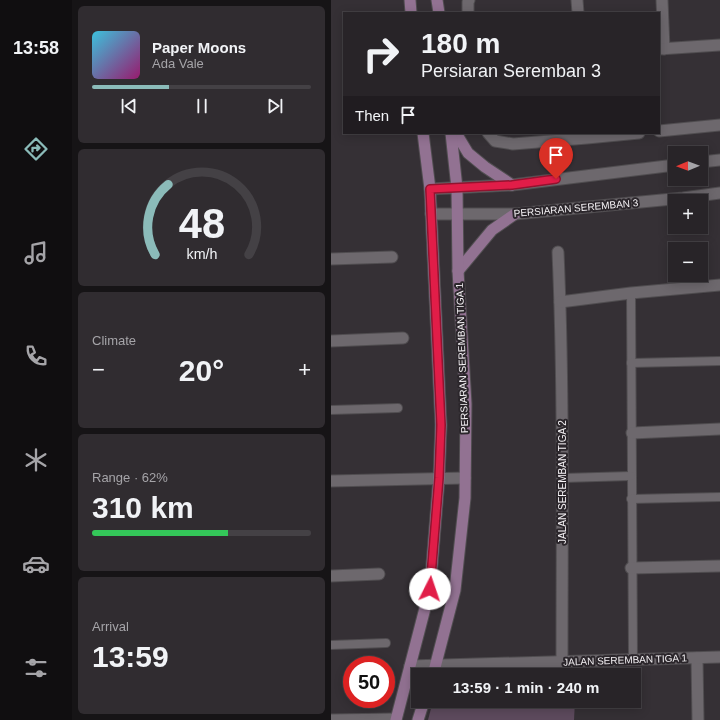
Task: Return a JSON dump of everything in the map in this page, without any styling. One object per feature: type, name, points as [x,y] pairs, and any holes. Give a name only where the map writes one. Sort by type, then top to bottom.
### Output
[{"type":"main road","points":[[410,0],[411,12]]},
{"type":"main road","points":[[437,0],[439,12]]},
{"type":"main road","points":[[396,719],[406,686],[430,589],[439,478],[441,425],[430,189],[423,134]]},
{"type":"main road","name":"PERSIARAN SEREMBAN TIGA 1","points":[[435,668],[455,590],[465,498],[466,404],[459,271],[457,188],[451,134]]},
{"type":"main road","points":[[457,134],[468,153],[485,167],[512,185]]},
{"type":"main road","points":[[459,271],[492,230],[515,214]]},
{"type":"main road","points":[[418,720],[422,708]]},
{"type":"street","points":[[468,12],[467,2],[469,0]]},
{"type":"street","points":[[577,0],[578,12]]},
{"type":"street","points":[[662,0],[661,49],[720,45]]},
{"type":"street","points":[[660,131],[720,124]]},
{"type":"street","points":[[490,134],[495,141],[513,144],[622,134]]},
{"type":"street","points":[[708,161],[720,160]]},
{"type":"street","points":[[430,189],[512,185],[668,166]]},
{"type":"street","name":"PERSIARAN SEREMBAN 3","points":[[431,214],[515,214],[676,199],[720,193]]},
{"type":"street","name":"JALAN SEREMBAN TIGA 2","points":[[558,252],[563,478],[562,662]]},
{"type":"street","points":[[331,259],[392,257]]},
{"type":"street","points":[[560,302],[631,293],[720,285]]},
{"type":"street","points":[[331,341],[403,338]]},
{"type":"street","points":[[632,433],[720,429]]},
{"type":"street","points":[[331,481],[465,478]]},
{"type":"street","points":[[631,568],[720,566]]},
{"type":"street","points":[[331,576],[379,574]]},
{"type":"street","name":"JALAN SEREMBAN TIGA 1","points":[[466,668],[562,662],[720,657]]},
{"type":"street","points":[[697,658],[698,720]]},
{"type":"street","name":"JALAN SEREMBAN TIGA 1","points":[[410,666],[422,668]]},
{"type":"street","points":[[331,720],[396,719]]},
{"type":"lane","points":[[631,293],[631,568],[633,659]]},
{"type":"lane","points":[[631,363],[720,361]]},
{"type":"lane","points":[[331,410],[398,408]]},
{"type":"lane","points":[[563,478],[631,476]]},
{"type":"lane","points":[[631,499],[720,497]]},
{"type":"lane","points":[[331,645],[386,643]]},
{"type":"shaded area","points":[[575,664],[575,668],[499,668]]},
{"type":"shaded area","points":[[431,708],[575,708],[574,720],[428,720]]},
{"type":"route","points":[[430,589],[439,478],[441,425],[430,189],[512,185],[556,179]]}]
